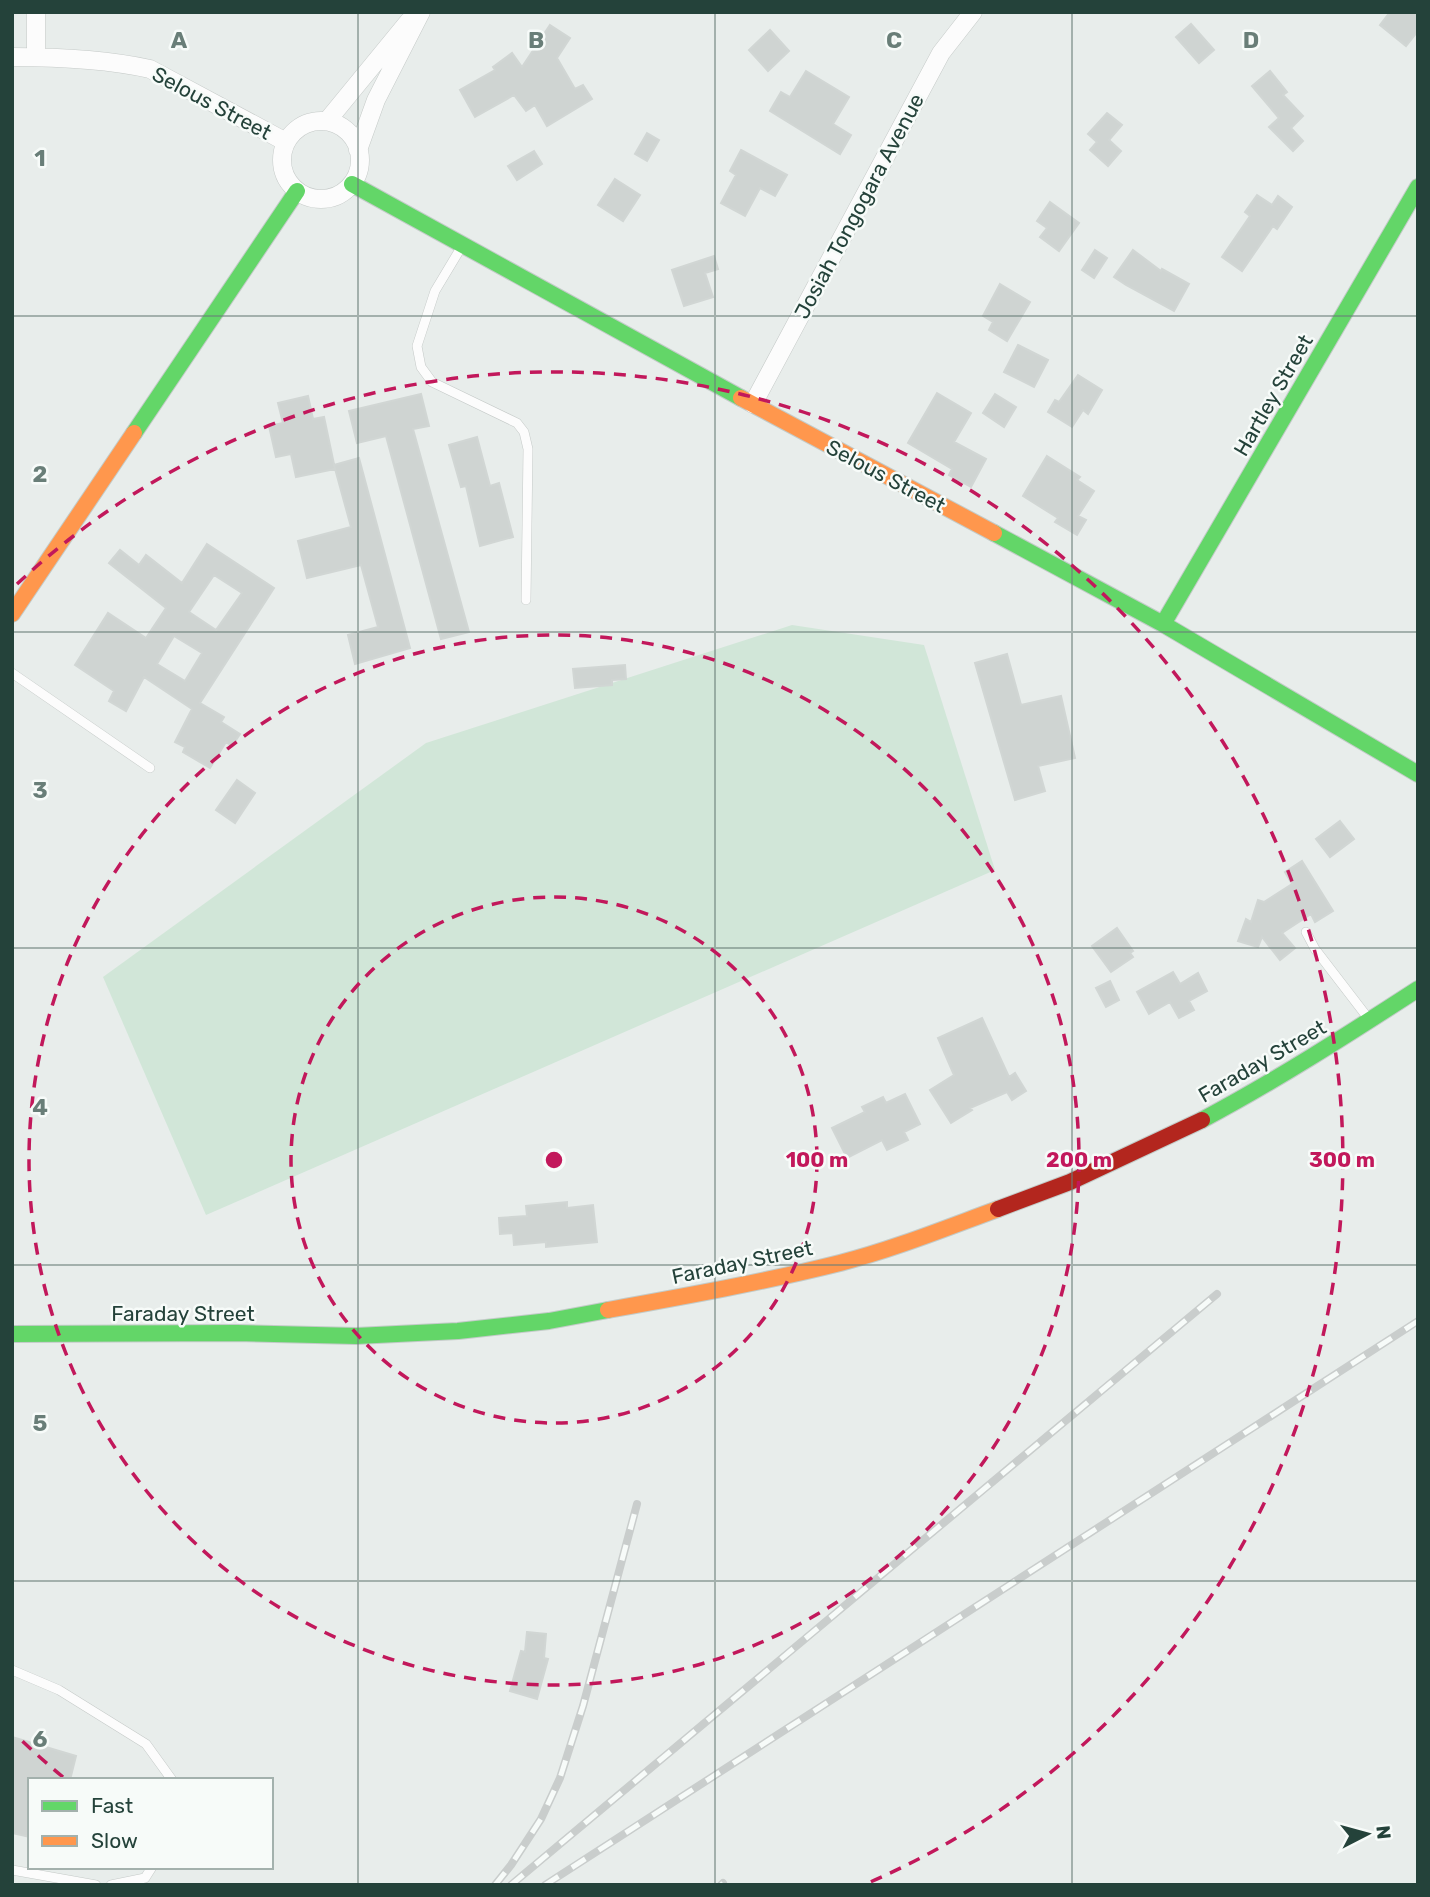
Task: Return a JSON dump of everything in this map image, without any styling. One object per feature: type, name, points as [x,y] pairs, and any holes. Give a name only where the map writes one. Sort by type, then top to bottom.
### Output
[{"type":"street","points":[[36,12],[36,57]]},
{"type":"street","points":[[327,121],[418,12]]},
{"type":"street","points":[[358,150],[376,100],[418,12]]},
{"type":"street","name":"Josiah Tongogara Avenue","points":[[752,404],[941,53],[973,12]]},
{"type":"street","name":"Selous Street","points":[[12,57],[126,64],[149,69],[286,142]]},
{"type":"street","points":[[313,121],[327,121],[339,125],[350,134],[357,145],[360,158],[358,172],[352,184],[343,192],[320,199],[297,191],[283,171],[282,159],[286,142],[300,126],[313,121]]},
{"type":"street","name":"Selous Street","points":[[352,184],[752,404],[1163,624],[1418,774]]},
{"type":"street","name":"Hartley Street","points":[[1163,624],[1418,187]]},
{"type":"street","points":[[12,614],[297,191]]},
{"type":"street","name":"Faraday Street","points":[[12,1334],[237,1333],[356,1336],[458,1331],[549,1321],[749,1284],[843,1262],[925,1236],[1070,1182],[1175,1134],[1257,1091],[1418,989]]},
{"type":"lane","points":[[463,245],[435,290],[417,346],[421,367],[432,382],[517,424],[524,432],[527,449],[526,600]]},
{"type":"lane","points":[[12,673],[150,768]]},
{"type":"lane","points":[[1306,932],[1315,949],[1370,1021]]},
{"type":"lane","points":[[12,1670],[59,1690],[146,1744],[171,1778]]},
{"type":"lane","points":[[111,1885],[145,1878],[151,1869]]},
{"type":"lane","points":[[12,1870],[96,1885]]},
{"type":"green space","points":[[792,625],[924,645],[995,870],[206,1215],[103,977],[426,743]]},
{"type":"building","points":[[1390,12],[1418,12],[1418,31],[1406,46],[1380,25]]},
{"type":"building","points":[[1191,24],[1214,50],[1199,63],[1176,37]]},
{"type":"building","points":[[550,25],[570,38],[557,58],[575,89],[583,85],[592,99],[547,126],[535,105],[526,111],[514,95],[475,117],[460,90],[495,70],[493,67],[512,53],[522,67]]},
{"type":"building","points":[[770,30],[789,51],[768,71],[749,50]]},
{"type":"building","points":[[806,71],[849,97],[833,124],[851,135],[840,154],[770,111],[781,92],[790,97]]},
{"type":"building","points":[[1270,71],[1287,92],[1283,95],[1303,116],[1291,128],[1303,141],[1293,151],[1269,127],[1279,118],[1252,86]]},
{"type":"building","points":[[1107,113],[1122,125],[1109,140],[1121,151],[1108,166],[1090,150],[1097,142],[1088,134]]},
{"type":"building","points":[[647,133],[659,140],[647,161],[635,154]]},
{"type":"building","points":[[741,150],[787,175],[775,196],[760,188],[745,216],[721,203],[736,175],[730,171]]},
{"type":"building","points":[[534,151],[542,164],[517,180],[508,166]]},
{"type":"building","points":[[615,179],[640,195],[623,221],[598,205]]},
{"type":"building","points":[[1257,195],[1272,205],[1278,196],[1292,207],[1277,229],[1273,226],[1242,271],[1222,257],[1250,216],[1245,212]]},
{"type":"building","points":[[1050,202],[1079,223],[1059,251],[1040,237],[1047,228],[1037,221]]},
{"type":"building","points":[[1095,250],[1107,258],[1094,278],[1082,270]]},
{"type":"building","points":[[1133,250],[1161,271],[1162,269],[1189,284],[1174,311],[1114,277]]},
{"type":"building","points":[[714,256],[718,269],[705,273],[713,297],[684,306],[672,270]]},
{"type":"building","points":[[1000,284],[1030,302],[1007,341],[989,330],[993,322],[983,316]]},
{"type":"building","points":[[1018,345],[1048,360],[1034,387],[1004,372]]},
{"type":"building","points":[[1078,375],[1102,390],[1088,414],[1083,410],[1072,427],[1048,412],[1055,400],[1059,402]]},
{"type":"building","points":[[937,393],[971,413],[954,442],[986,459],[971,487],[949,475],[952,469],[908,443]]},
{"type":"building","points":[[421,394],[429,426],[413,429],[469,632],[441,639],[386,436],[357,443],[349,411]]},
{"type":"building","points":[[995,394],[1016,407],[1004,427],[983,413]]},
{"type":"building","points":[[308,396],[313,419],[324,417],[335,469],[296,477],[291,454],[276,457],[269,426],[283,423],[278,403]]},
{"type":"building","points":[[477,437],[490,486],[499,483],[513,537],[480,546],[466,486],[461,487],[449,445]]},
{"type":"building","points":[[1047,456],[1080,477],[1077,480],[1094,491],[1078,516],[1086,520],[1077,535],[1055,522],[1058,518],[1023,496]]},
{"type":"building","points":[[359,458],[410,648],[355,664],[348,635],[378,627],[361,565],[307,578],[298,541],[351,527],[334,465]]},
{"type":"building","points":[[207,544],[274,588],[200,703],[224,717],[221,722],[240,734],[232,746],[226,742],[210,768],[183,752],[185,747],[175,742],[192,709],[144,677],[126,711],[109,701],[114,691],[75,665],[108,613],[146,638],[166,608],[109,563],[120,550],[139,565],[146,555],[182,583]],"holes":[[[214,575],[242,593],[216,630],[189,612]],[[174,636],[202,653],[185,681],[157,664]]]},
{"type":"building","points":[[1007,654],[1021,705],[1061,696],[1075,758],[1038,766],[1045,791],[1015,800],[975,663]]},
{"type":"building","points":[[625,665],[626,679],[612,680],[612,685],[575,688],[573,669]]},
{"type":"building","points":[[237,780],[255,793],[235,823],[216,810]]},
{"type":"building","points":[[1340,821],[1354,839],[1330,857],[1316,839]]},
{"type":"building","points":[[1302,861],[1333,911],[1315,922],[1311,914],[1282,933],[1295,948],[1280,960],[1262,937],[1258,947],[1238,941],[1246,919],[1251,922],[1258,900],[1264,902],[1292,884],[1285,872]]},
{"type":"building","points":[[1117,928],[1133,951],[1130,953],[1133,957],[1111,972],[1092,946]]},
{"type":"building","points":[[1173,972],[1180,984],[1198,973],[1207,991],[1189,1001],[1194,1010],[1179,1018],[1170,1002],[1149,1014],[1137,992]]},
{"type":"building","points":[[1110,981],[1119,1000],[1106,1007],[1096,988]]},
{"type":"building","points":[[982,1018],[1009,1077],[1015,1073],[1026,1091],[1012,1100],[1007,1092],[970,1108],[972,1110],[951,1123],[930,1090],[954,1075],[938,1038]]},
{"type":"building","points":[[905,1094],[920,1124],[904,1132],[908,1140],[887,1150],[882,1140],[847,1158],[832,1128],[865,1112],[862,1107],[883,1097],[886,1103]]},
{"type":"building","points":[[567,1202],[567,1208],[593,1205],[597,1242],[546,1247],[546,1242],[514,1245],[513,1233],[500,1234],[499,1218],[527,1216],[526,1206]]},
{"type":"building","points":[[527,1632],[546,1634],[544,1658],[548,1659],[537,1699],[510,1691],[521,1651],[525,1652]]},
{"type":"building","points":[[12,1737],[76,1756],[70,1778],[28,1778],[28,1837],[12,1833]]},
{"type":"railway","points":[[511,1885],[1217,1294]]},
{"type":"railway","points":[[545,1885],[1418,1321]]},
{"type":"railway","points":[[495,1885],[541,1819],[560,1778],[583,1706],[637,1504]]},
{"type":"traffic: fast","points":[[352,184],[741,398]]},
{"type":"traffic: fast","points":[[1163,624],[1418,187]]},
{"type":"traffic: fast","points":[[134,433],[297,191]]},
{"type":"traffic: fast","points":[[994,533],[1163,624],[1418,774]]},
{"type":"traffic: fast","points":[[1202,1120],[1285,1073],[1418,989]]},
{"type":"traffic: fast","points":[[12,1334],[237,1333],[356,1336],[458,1331],[549,1321],[608,1310]]},
{"type":"traffic: slow","points":[[741,398],[994,533]]},
{"type":"traffic: slow","points":[[12,614],[134,433]]},
{"type":"traffic: slow","points":[[608,1310],[754,1283],[840,1263],[900,1245],[998,1209]]},
{"type":"traffic: jam","points":[[998,1209],[1070,1182],[1202,1120]]}]
